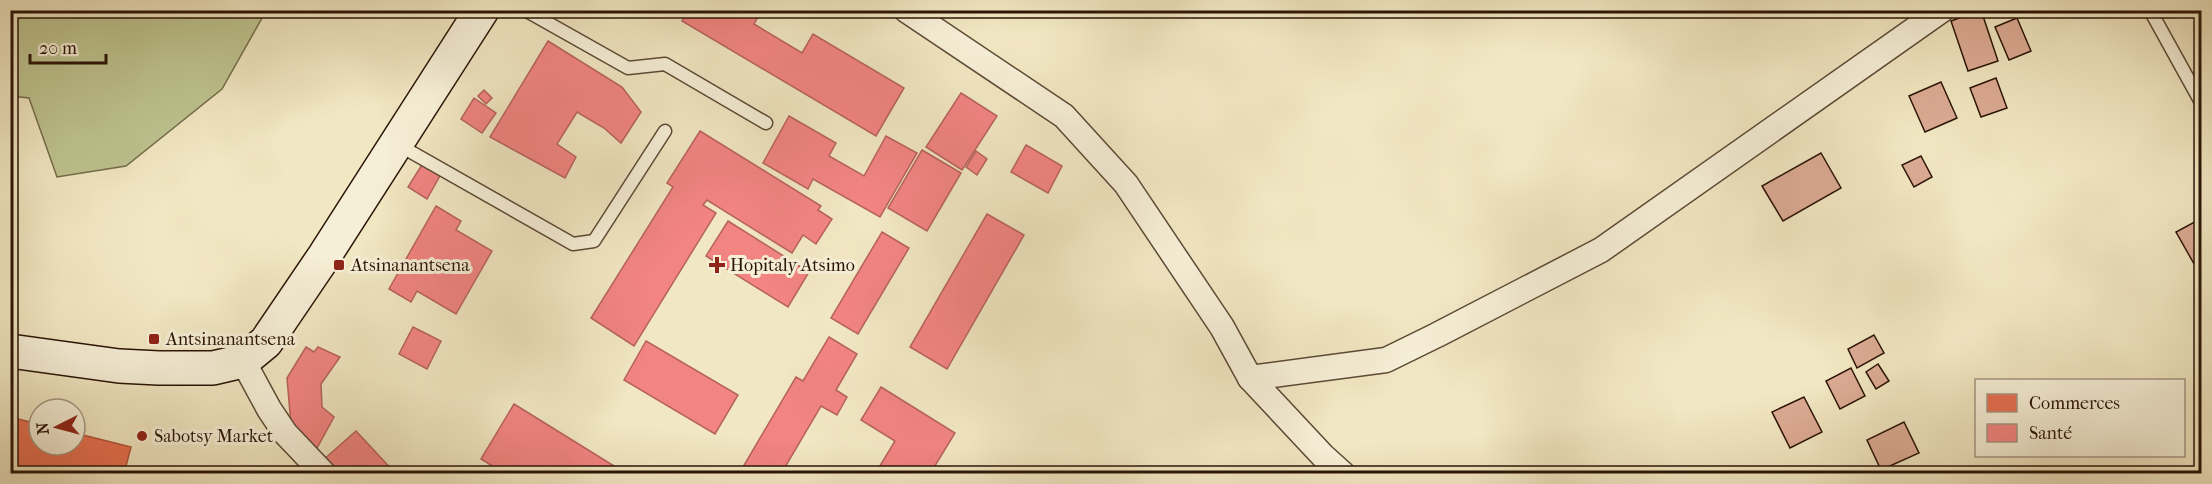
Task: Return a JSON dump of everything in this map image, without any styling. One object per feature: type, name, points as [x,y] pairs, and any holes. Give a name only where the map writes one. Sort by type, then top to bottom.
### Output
[{"type":"street","points":[[10,351],[119,366],[213,368],[243,361],[266,342],[325,255],[482,10]]},
{"type":"street","points":[[906,10],[1064,116],[1126,184],[1222,327],[1250,378],[1323,456],[1343,474]]},
{"type":"street","points":[[1250,378],[1386,360],[1601,250],[1942,10]]},
{"type":"street","points":[[243,361],[285,433],[324,474]]},
{"type":"lane","points":[[525,10],[628,68],[665,64],[766,123]]},
{"type":"lane","points":[[2150,10],[2202,104]]},
{"type":"lane","points":[[396,144],[573,244],[594,241],[665,131]]},
{"type":"green space","points":[[10,11],[266,11],[222,89],[126,166],[57,177],[29,98],[11,96]]},
{"type":"building: Commerces","points":[[10,417],[27,421],[27,457],[87,457],[87,436],[131,447],[124,474],[10,474]]},
{"type":"building: Santé","points":[[688,10],[762,10],[754,24],[802,53],[813,34],[904,88],[876,136],[682,21]]},
{"type":"building: Santé","points":[[548,41],[622,87],[641,112],[621,143],[604,128],[577,112],[557,144],[576,157],[565,178],[490,137]]},
{"type":"building: Santé","points":[[484,90],[492,98],[486,104],[478,96]]},
{"type":"building: Santé","points":[[961,93],[997,116],[962,170],[926,147]]},
{"type":"building: Santé","points":[[474,98],[496,113],[482,133],[461,119]]},
{"type":"building: Santé","points":[[789,116],[836,143],[829,156],[864,176],[886,136],[917,153],[880,217],[813,179],[808,189],[763,163]]},
{"type":"building: Santé","points":[[700,131],[821,206],[818,210],[832,219],[816,244],[803,235],[792,253],[707,200],[703,205],[716,213],[634,346],[591,318],[673,187],[667,183]]},
{"type":"building: Santé","points":[[1026,145],[1062,166],[1048,193],[1011,172]]},
{"type":"building: Santé","points":[[922,150],[961,173],[927,231],[888,208]]},
{"type":"building: Santé","points":[[976,151],[987,159],[977,175],[966,167]]},
{"type":"building: Santé","points":[[423,163],[441,174],[427,199],[408,187]]},
{"type":"building: Santé","points":[[436,206],[461,221],[456,230],[492,251],[456,314],[417,291],[411,302],[389,289]]},
{"type":"building: Santé","points":[[987,214],[1024,235],[947,369],[910,347]]},
{"type":"building: Santé","points":[[728,221],[809,272],[788,307],[706,256]]},
{"type":"building: Santé","points":[[882,232],[909,248],[858,334],[831,318]]},
{"type":"building: Santé","points":[[413,327],[441,341],[427,369],[399,354]]},
{"type":"building: Santé","points":[[829,337],[857,354],[836,390],[847,397],[837,415],[821,406],[781,474],[740,472],[796,377],[803,381]]},
{"type":"building: Santé","points":[[646,341],[738,395],[715,434],[624,380]]},
{"type":"building: Santé","points":[[306,347],[314,352],[318,347],[340,357],[321,384],[322,407],[334,417],[317,448],[291,425],[287,378]]},
{"type":"building: Santé","points":[[881,387],[955,433],[930,474],[875,474],[895,441],[861,420]]},
{"type":"building: Santé","points":[[514,404],[627,474],[505,474],[481,459]]},
{"type":"building: Santé","points":[[356,431],[396,474],[333,474],[322,461]]},
{"type":"building: Autres","points":[[1981,10],[1998,61],[1968,71],[1951,21]]},
{"type":"building: Autres","points":[[2017,18],[2031,51],[2009,60],[1995,27]]},
{"type":"building: Autres","points":[[1996,78],[2007,108],[1981,117],[1970,88]]},
{"type":"building: Autres","points":[[1941,82],[1957,118],[1925,132],[1909,96]]},
{"type":"building: Autres","points":[[1821,153],[1841,188],[1783,221],[1762,186]]},
{"type":"building: Autres","points":[[1921,156],[1932,177],[1914,187],[1902,165]]},
{"type":"building: Autres","points":[[2202,218],[2202,278],[2176,232]]},
{"type":"building: Autres","points":[[1874,335],[1884,353],[1857,368],[1848,349]]},
{"type":"building: Autres","points":[[1878,364],[1889,381],[1876,389],[1866,372]]},
{"type":"building: Autres","points":[[1851,368],[1865,396],[1840,409],[1826,381]]},
{"type":"building: Autres","points":[[1804,397],[1822,432],[1790,448],[1772,412]]},
{"type":"building: Autres","points":[[1904,422],[1919,453],[1881,470],[1867,440]]},
{"type":"place","name":"Atsinanantsena","points":[[339,265]]},
{"type":"place","name":"Hopitaly Atsimo","points":[[717,265]]},
{"type":"place","name":"Antsinanantsena","points":[[154,339]]},
{"type":"place","name":"Sabotsy Market","points":[[142,436]]}]
